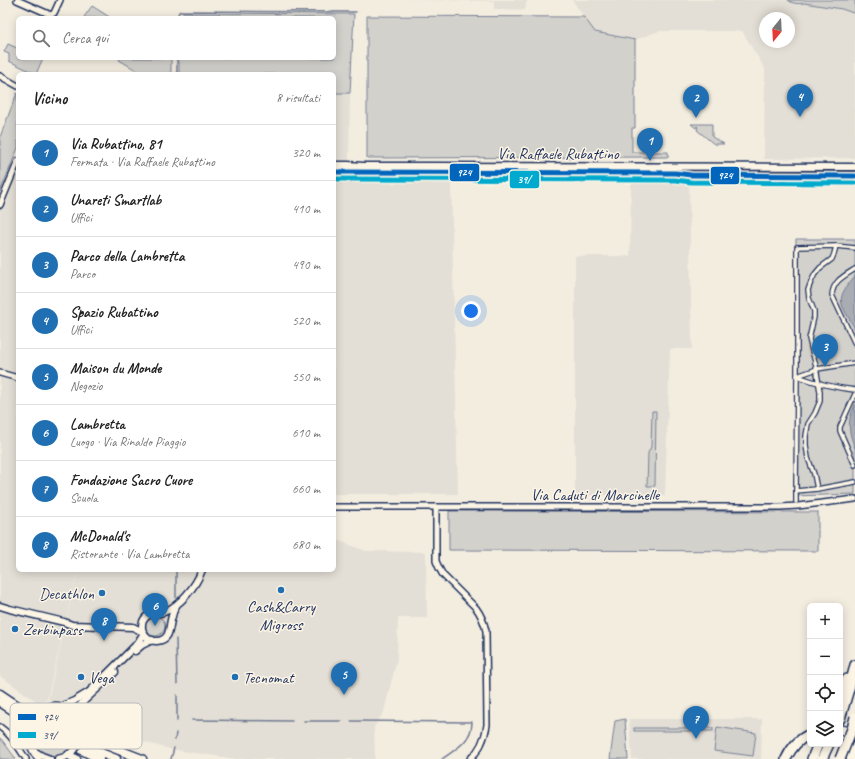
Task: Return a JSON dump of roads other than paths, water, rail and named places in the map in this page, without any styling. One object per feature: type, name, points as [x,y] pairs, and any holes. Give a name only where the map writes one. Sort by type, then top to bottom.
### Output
[{"type":"highway","points":[[843,688],[855,662]]},
{"type":"highway","points":[[842,711],[855,665]]},
{"type":"highway","points":[[0,694],[14,703]]},
{"type":"highway","points":[[0,702],[10,709]]},
{"type":"highway","points":[[840,759],[852,729],[855,717]]},
{"type":"highway","points":[[843,731],[855,736]]},
{"type":"highway","points":[[786,759],[793,747],[807,736]]},
{"type":"highway","points":[[812,759],[817,747]]},
{"type":"highway","points":[[822,759],[828,747]]},
{"type":"highway","points":[[851,759],[855,747]]},
{"type":"highway","points":[[79,749],[99,759]]},
{"type":"highway","points":[[92,749],[116,759]]},
{"type":"highway","points":[[116,749],[142,759]]},
{"type":"street","points":[[17,0],[52,14],[54,13],[60,0]]},
{"type":"street","points":[[0,76],[16,85]]},
{"type":"street","name":"Via Raffaele Rubattino","points":[[336,165],[855,167]]},
{"type":"street","points":[[0,205],[16,167]]},
{"type":"street","name":"Via Raffaele Rubattino","points":[[336,172],[593,172],[675,173],[691,175],[855,176]]},
{"type":"street","points":[[817,489],[814,474],[808,458],[806,445],[808,424],[820,401],[820,384],[809,339],[814,311],[809,298],[808,290],[815,274],[832,259],[836,246]]},
{"type":"street","points":[[796,502],[797,247],[836,246],[855,248]]},
{"type":"street","points":[[855,269],[836,282],[832,289],[832,295],[855,344]]},
{"type":"street","points":[[797,376],[817,369],[855,363]]},
{"type":"street","points":[[0,373],[16,377]]},
{"type":"street","points":[[797,376],[820,384],[855,390]]},
{"type":"street","points":[[855,394],[840,427],[840,431],[855,465]]},
{"type":"street","points":[[796,491],[855,482]]},
{"type":"street","name":"Via Caduti di Marcinelle","points":[[336,507],[780,507],[855,499]]},
{"type":"street","points":[[436,507],[436,561],[438,568],[442,575],[480,613],[486,631],[487,725],[484,739],[470,759]]},
{"type":"street","points":[[0,606],[10,610],[72,625],[133,627],[143,633],[147,638],[159,641],[165,638],[169,633],[170,623],[176,606],[192,588],[201,572]]},
{"type":"street","points":[[64,622],[133,624],[144,620],[151,614],[160,613],[176,606]]},
{"type":"street","points":[[160,613],[166,617],[170,623]]},
{"type":"street","points":[[70,703],[89,692],[135,646],[143,633],[142,626],[144,620]]},
{"type":"street","points":[[82,703],[142,645],[152,640]]},
{"type":"street","points":[[0,727],[10,736]]},
{"type":"street","points":[[19,749],[26,759]]},
{"type":"street","points":[[33,749],[38,759]]},
{"type":"street","points":[[33,749],[42,756],[50,759]]},
{"type":"street","points":[[58,759],[70,756]]},
{"type":"waterway","points":[[178,16],[179,12],[182,11],[356,12]]},
{"type":"waterway","points":[[177,60],[177,72]]},
{"type":"waterway","points":[[176,572],[176,598]]},
{"type":"waterway","points":[[176,639],[177,684]]},
{"type":"waterway","points":[[177,695],[177,721]]},
{"type":"waterway","points":[[192,720],[292,721]]},
{"type":"waterway","points":[[304,721],[342,721]]},
{"type":"waterway","points":[[351,721],[472,722],[469,734],[462,744],[442,759]]},
{"type":"waterway","points":[[175,740],[176,733]]},
{"type":"waterway","points":[[171,759],[174,748]]},
{"type":"place","name":"Spazio Rubattino","points":[[800,117]]},
{"type":"place","name":"Unareti Smartlab","points":[[696,118]]},
{"type":"place","name":"Via Rubattino, 81","points":[[650,161]]},
{"type":"place","name":"Parco della Lambretta","points":[[825,367]]},
{"type":"place","name":"Cash&Carry Migross","points":[[281,590]]},
{"type":"place","name":"Decathlon","points":[[102,593]]},
{"type":"place","name":"Lambretta","points":[[155,626]]},
{"type":"place","name":"Zerbinpass","points":[[15,629]]},
{"type":"place","name":"McDonald's","points":[[104,641]]},
{"type":"place","name":"Vega","points":[[81,677]]},
{"type":"place","name":"Tecnomat","points":[[235,677]]},
{"type":"place","name":"Maison du Monde","points":[[344,695]]},
{"type":"place","name":"Fondazione Sacro Cuore","points":[[696,739]]}]
